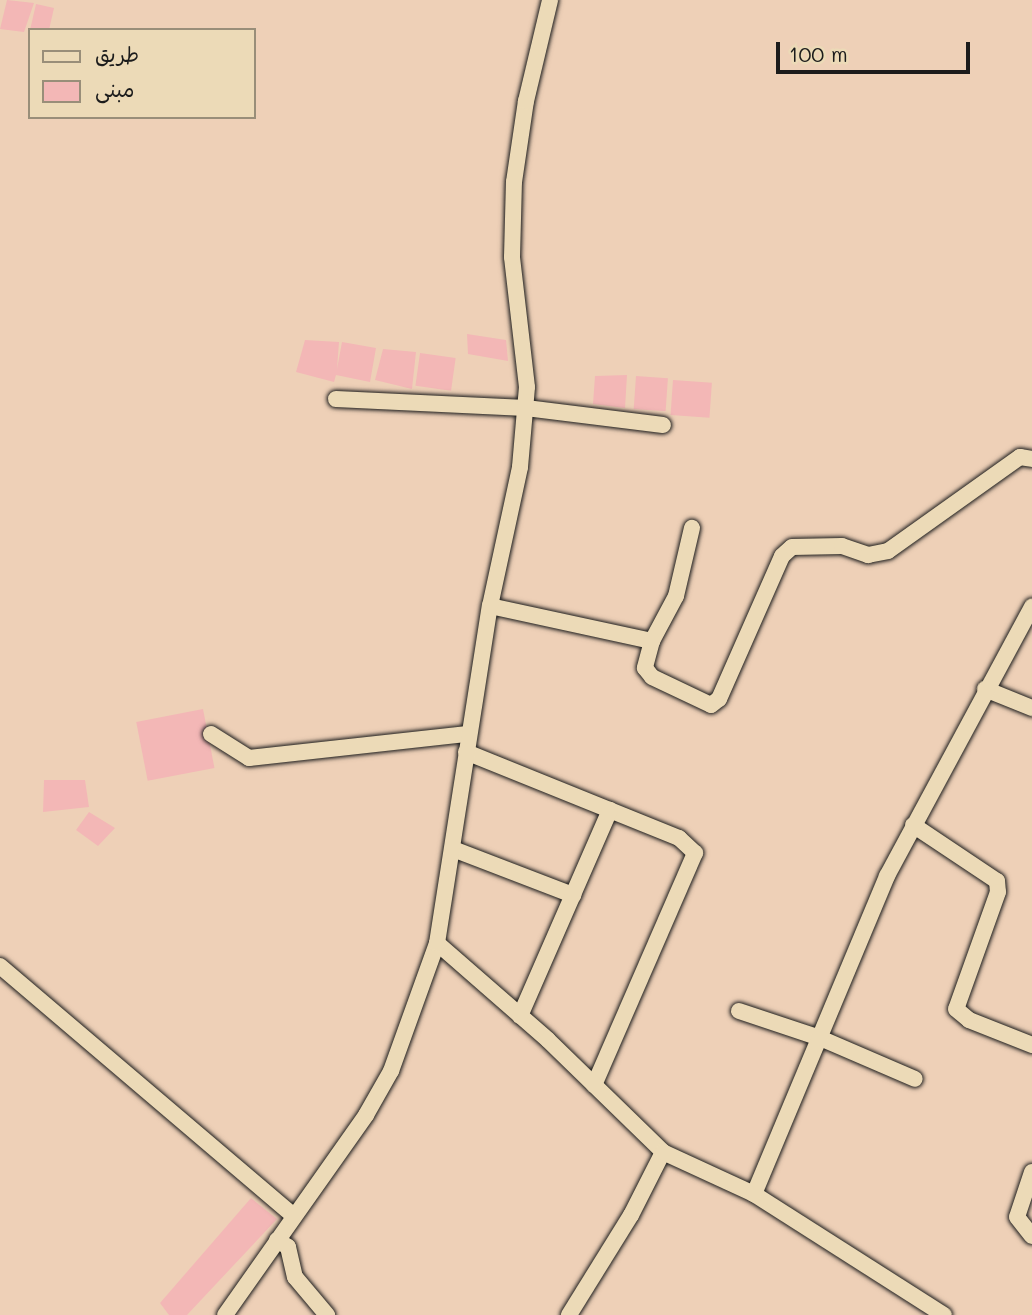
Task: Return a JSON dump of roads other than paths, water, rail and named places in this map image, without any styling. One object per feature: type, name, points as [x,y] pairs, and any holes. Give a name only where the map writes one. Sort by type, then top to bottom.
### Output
[{"type":"street","points":[[225,1315],[391,1071],[437,943],[490,606],[510,529],[526,408],[526,351],[512,257],[514,182],[526,101],[550,0]]},
{"type":"street","points":[[336,399],[526,408],[663,425]]},
{"type":"street","points":[[692,528],[676,596],[652,641],[645,668],[652,677],[711,705],[719,699],[782,556],[792,547],[842,545],[868,555],[888,551],[1020,457],[1032,459]]},
{"type":"street","points":[[490,606],[652,641]]},
{"type":"street","points":[[754,1194],[887,876],[985,689],[1032,607]]},
{"type":"street","points":[[985,689],[1032,708]]},
{"type":"street","points":[[211,734],[249,758],[468,734]]},
{"type":"street","points":[[466,752],[679,838],[695,853],[594,1086]]},
{"type":"street","points":[[520,1016],[610,810]]},
{"type":"street","points":[[913,825],[997,881],[999,892],[956,1009],[969,1020],[1032,1045]]},
{"type":"street","points":[[453,849],[573,894]]},
{"type":"street","points":[[437,943],[520,1016],[663,1152],[754,1194],[944,1315]]},
{"type":"street","points":[[0,965],[294,1216]]},
{"type":"street","points":[[739,1011],[820,1038],[915,1079]]},
{"type":"street","points":[[569,1315],[631,1215],[663,1152]]},
{"type":"street","points":[[1032,1172],[1017,1217],[1032,1236]]},
{"type":"street","points":[[276,1240],[288,1247],[295,1277],[327,1315]]}]
